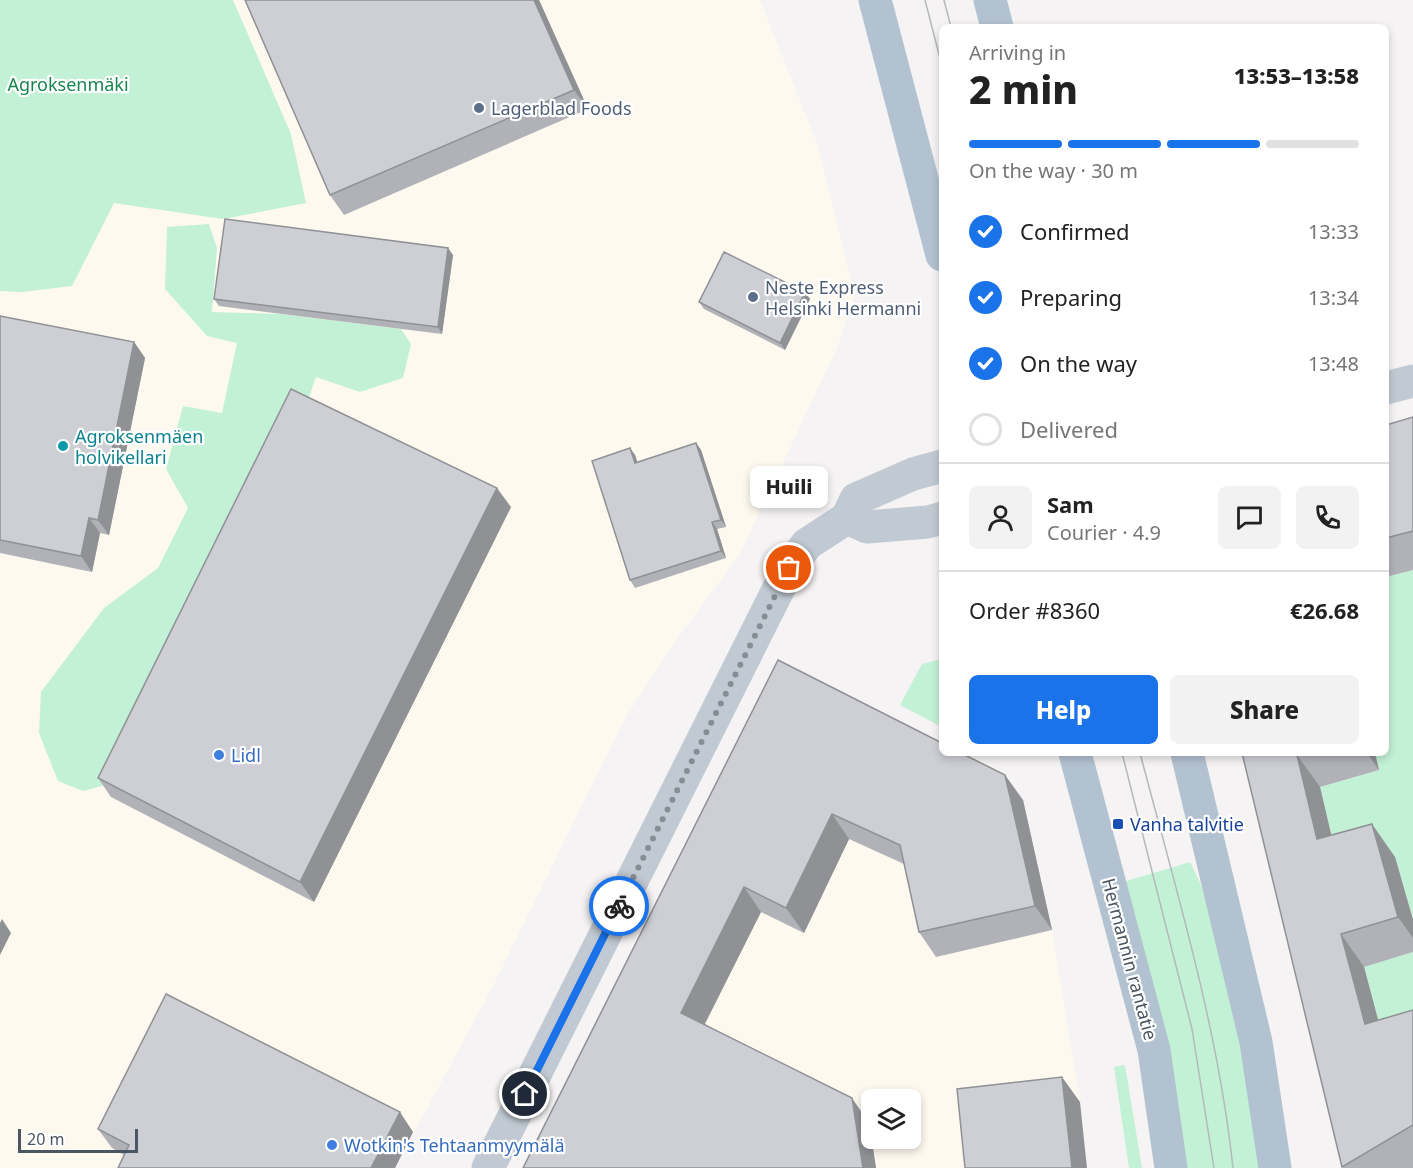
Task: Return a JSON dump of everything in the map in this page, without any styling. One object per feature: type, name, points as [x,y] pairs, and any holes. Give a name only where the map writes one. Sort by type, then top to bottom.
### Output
[{"type":"main road","points":[[875,0],[939,244]]},
{"type":"main road","points":[[990,0],[996,24]]},
{"type":"main road","name":"Hermannin rantatie","points":[[1076,756],[1154,1050],[1171,1168]]},
{"type":"main road","points":[[1188,756],[1256,1042],[1275,1168]]},
{"type":"street","points":[[1389,387],[1413,381]]},
{"type":"street","points":[[488,1168],[789,568],[807,543],[847,518],[856,499],[913,474],[939,467]]},
{"type":"street","points":[[847,518],[867,527],[928,522],[939,519]]},
{"type":"shaded area","points":[[233,0],[760,0],[817,143],[855,296],[837,348],[739,556],[680,635],[626,717],[491,990],[395,1168],[0,1168],[0,291],[22,292],[72,285],[114,203],[223,219],[291,134]]},
{"type":"shaded area","points":[[795,685],[1023,800],[1052,930],[1080,1102],[1087,1168],[553,1168]]},
{"type":"green space","name":"Agroksenmäki","points":[[0,0],[233,0],[291,134],[306,203],[223,219],[114,203],[72,286],[22,292],[0,291]]},
{"type":"green space","points":[[209,224],[217,248],[212,312],[280,314],[401,329],[411,344],[403,378],[360,392],[316,377],[305,409],[120,781],[83,791],[58,781],[39,733],[41,692],[104,608],[158,568],[188,508],[166,469],[183,406],[222,413],[237,343],[207,336],[165,289],[167,227]]},
{"type":"green space","points":[[1413,570],[1413,920],[1395,857],[1340,872],[1320,787],[1379,770],[1376,756],[1389,756],[1389,576]]},
{"type":"green space","points":[[939,660],[939,725],[900,705],[922,664]]},
{"type":"green space","points":[[1190,862],[1213,910],[1265,1168],[1182,1168],[1123,882]]},
{"type":"green space","points":[[1413,952],[1413,1049],[1388,1057],[1364,967]]},
{"type":"green space","points":[[1125,1065],[1142,1168],[1129,1168],[1114,1067]]},
{"type":"building","points":[[245,0],[534,0],[574,90],[330,195]]},
{"type":"building","points":[[225,219],[448,248],[438,327],[214,299]]},
{"type":"building","points":[[724,252],[805,292],[780,343],[699,302]]},
{"type":"building","name":"Agroksenmäen holvikellari","points":[[0,316],[134,342],[98,520],[89,518],[81,556],[0,540]]},
{"type":"building","points":[[291,389],[497,488],[300,882],[98,778]]},
{"type":"building","points":[[1413,417],[1413,531],[1389,537],[1389,424]]},
{"type":"building","points":[[696,443],[721,520],[712,522],[721,551],[630,580],[592,461],[630,448],[635,463]]},
{"type":"building","points":[[778,660],[939,741],[939,756],[967,756],[1005,775],[1035,906],[919,932],[900,845],[832,814],[786,908],[744,887],[681,1013],[852,1098],[863,1168],[523,1168]]},
{"type":"building","points":[[1243,756],[1297,756],[1317,839],[1372,824],[1398,917],[1341,934],[1365,1024],[1413,1010],[1413,1125],[1342,1167]]},
{"type":"building","points":[[166,994],[400,1112],[371,1168],[118,1168],[129,1145],[98,1129]]},
{"type":"building","points":[[1062,1077],[1072,1168],[965,1168],[957,1089]]},
{"type":"tram line","points":[[925,0],[939,54]]},
{"type":"tram line","points":[[944,0],[950,24]]},
{"type":"tram line","points":[[1123,756],[1192,1029],[1214,1168]]},
{"type":"tram line","points":[[1141,756],[1206,1011],[1226,1115],[1233,1168]]},
{"type":"way so far","points":[[619,906],[789,568]]},
{"type":"place","name":"Lagerblad Foods","points":[[479,108]]},
{"type":"place","name":"Neste Express Helsinki Hermanni","points":[[753,297]]},
{"type":"place","name":"Agroksenmäen holvikellari","points":[[63,446]]},
{"type":"place","name":"Huili","points":[[789,568]]},
{"type":"place","name":"Lidl","points":[[219,755]]},
{"type":"place","name":"Vanha talvitie","points":[[1118,824]]},
{"type":"place","name":"Wotkin's Tehtaanmyymälä","points":[[332,1145]]},
{"type":"route","points":[[525,1094],[619,906]]}]
